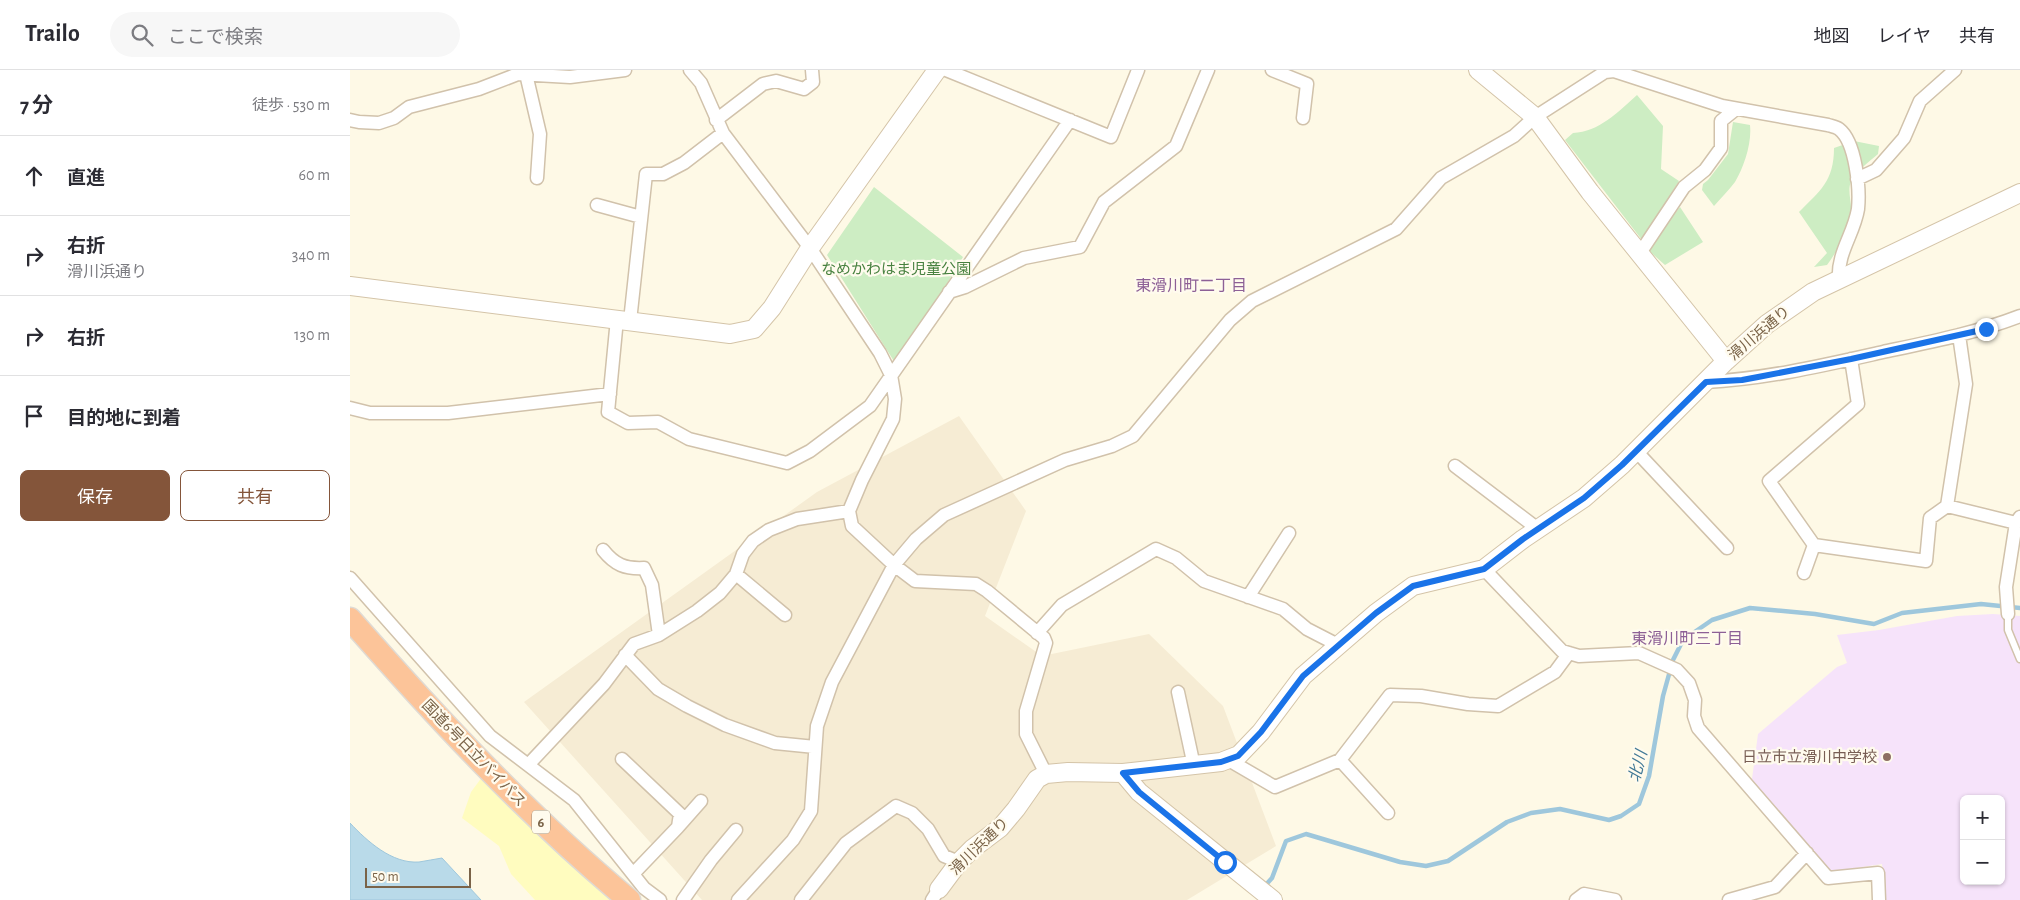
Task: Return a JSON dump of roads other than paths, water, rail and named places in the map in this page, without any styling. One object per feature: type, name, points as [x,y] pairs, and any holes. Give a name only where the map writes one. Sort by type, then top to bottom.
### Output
[{"type":"highway","name":"国道6号日立バイパス","points":[[350,619],[458,739],[547,828],[629,900]]},
{"type":"street","points":[[350,120],[379,123],[394,118],[409,107],[479,89],[519,73],[570,78],[625,70]]},
{"type":"street","points":[[690,70],[701,83],[723,133],[810,248],[880,353],[891,375],[895,399],[893,418],[862,480],[849,511],[852,526],[894,565],[915,581],[976,584],[1044,638],[1046,643],[1026,711],[1026,734],[1046,774]]},
{"type":"street","points":[[716,120],[763,84],[776,81],[804,89],[813,82],[812,70]]},
{"type":"street","points":[[350,286],[730,334],[754,329],[772,308],[810,248],[937,70]]},
{"type":"street","points":[[946,70],[1111,137],[1138,70]]},
{"type":"street","points":[[949,292],[965,287],[1024,258],[1080,247],[1104,202],[1176,146],[1208,70]]},
{"type":"street","points":[[1272,70],[1307,84],[1303,118]]},
{"type":"street","points":[[1478,70],[1535,117],[1590,192],[1726,361]]},
{"type":"street","points":[[1857,178],[1876,170],[1904,138],[1920,101],[1955,70]]},
{"type":"street","points":[[738,900],[793,840],[811,811],[817,726],[832,682],[894,565],[916,539],[944,515],[1065,460],[1112,446],[1133,436],[1230,320],[1252,301],[1396,229],[1441,178],[1514,136],[1535,117],[1606,71],[1614,71],[1722,106],[1828,125],[1839,129],[1850,144],[1857,178],[1858,210],[1838,266],[1839,279]]},
{"type":"street","points":[[519,73],[540,134],[537,178]]},
{"type":"street","points":[[1640,253],[1684,187],[1705,170],[1721,148],[1721,121],[1736,109]]},
{"type":"street","points":[[723,133],[684,163],[663,174],[646,174],[642,217],[608,412],[628,423],[658,422],[689,439],[787,463],[810,451],[870,406],[1070,120]]},
{"type":"street","name":"滑川浜通り","points":[[935,894],[959,862],[972,848],[1000,828],[1037,779],[1046,774],[1068,772],[1123,773],[1194,766],[1238,756],[1261,732],[1303,676],[1376,613],[1413,586],[1484,569],[1584,498],[1636,451],[1726,361],[1789,307],[1839,279],[2020,193]]},
{"type":"street","points":[[597,205],[642,217]]},
{"type":"street","points":[[1706,382],[1742,380],[1851,359],[1986,329],[2020,316]]},
{"type":"street","points":[[1851,359],[1858,404],[1769,481],[1814,545],[1926,560],[1930,518],[1947,506],[1966,384],[1959,335]]},
{"type":"street","points":[[350,408],[370,413],[448,413],[610,394]]},
{"type":"street","points":[[1636,451],[1728,548]]},
{"type":"street","points":[[1455,466],[1538,529]]},
{"type":"street","points":[[1947,506],[2018,520],[2015,566],[2006,587],[2008,614]]},
{"type":"street","points":[[529,764],[604,684],[634,644],[659,635],[714,597],[736,574],[743,554],[753,541],[769,530],[797,519],[849,511]]},
{"type":"street","points":[[1248,597],[1290,532]]},
{"type":"street","points":[[1804,573],[1814,545]]},
{"type":"street","points":[[1037,633],[1062,606],[1156,549],[1176,558],[1204,581],[1283,609],[1307,629],[1338,646]]},
{"type":"street","points":[[603,550],[621,566],[629,569],[644,568],[646,571],[652,585],[659,635]]},
{"type":"street","points":[[1484,569],[1562,650],[1579,656],[1639,653],[1677,670],[1689,683],[1695,700],[1694,716],[1698,728],[1828,878],[1878,874],[1879,900]]},
{"type":"street","points":[[736,574],[785,615]]},
{"type":"street","points":[[350,578],[490,736],[574,800],[644,888],[660,900]]},
{"type":"street","points":[[1227,760],[1275,787],[1340,760],[1390,695],[1421,696],[1468,704],[1498,706],[1555,672],[1569,653]]},
{"type":"street","points":[[625,656],[658,689],[725,725],[775,743],[815,747]]},
{"type":"street","points":[[1178,692],[1194,766]]},
{"type":"street","points":[[622,759],[680,814],[678,827]]},
{"type":"street","points":[[1340,760],[1388,813]]},
{"type":"street","points":[[1123,773],[1139,792],[1273,900]]},
{"type":"street","points":[[633,874],[701,801]]},
{"type":"street","points":[[801,900],[846,843],[896,806],[912,812],[928,829],[944,856],[959,862]]},
{"type":"street","points":[[683,900],[711,860],[736,830]]},
{"type":"street","points":[[1729,900],[1774,887],[1807,853]]},
{"type":"street","points":[[1576,900],[1584,894],[1615,900]]},
{"type":"lane","points":[[2008,614],[2008,630],[2020,659]]},
{"type":"water","points":[[350,823],[372,844],[399,859],[419,862],[442,858],[481,900],[350,900]]},
{"type":"waterway","name":"北川","points":[[1263,888],[1272,878],[1286,841],[1306,834],[1400,862],[1426,866],[1448,861],[1507,822],[1531,813],[1560,809],[1609,820],[1621,816],[1639,804],[1649,776],[1663,696],[1673,660],[1683,640],[1712,620],[1750,608],[1815,614],[1874,624],[1902,613],[1981,604],[2020,608]]},
{"type":"place","name":"日立市立滑川中学校","points":[[1887,757]]},
{"type":"district","name":"東滑川町二丁目","points":[[1191,285]]},
{"type":"district","name":"東滑川町三丁目","points":[[1687,638]]},
{"type":"park label","name":"なめかわはま児童公園","points":[[896,269]]}]
